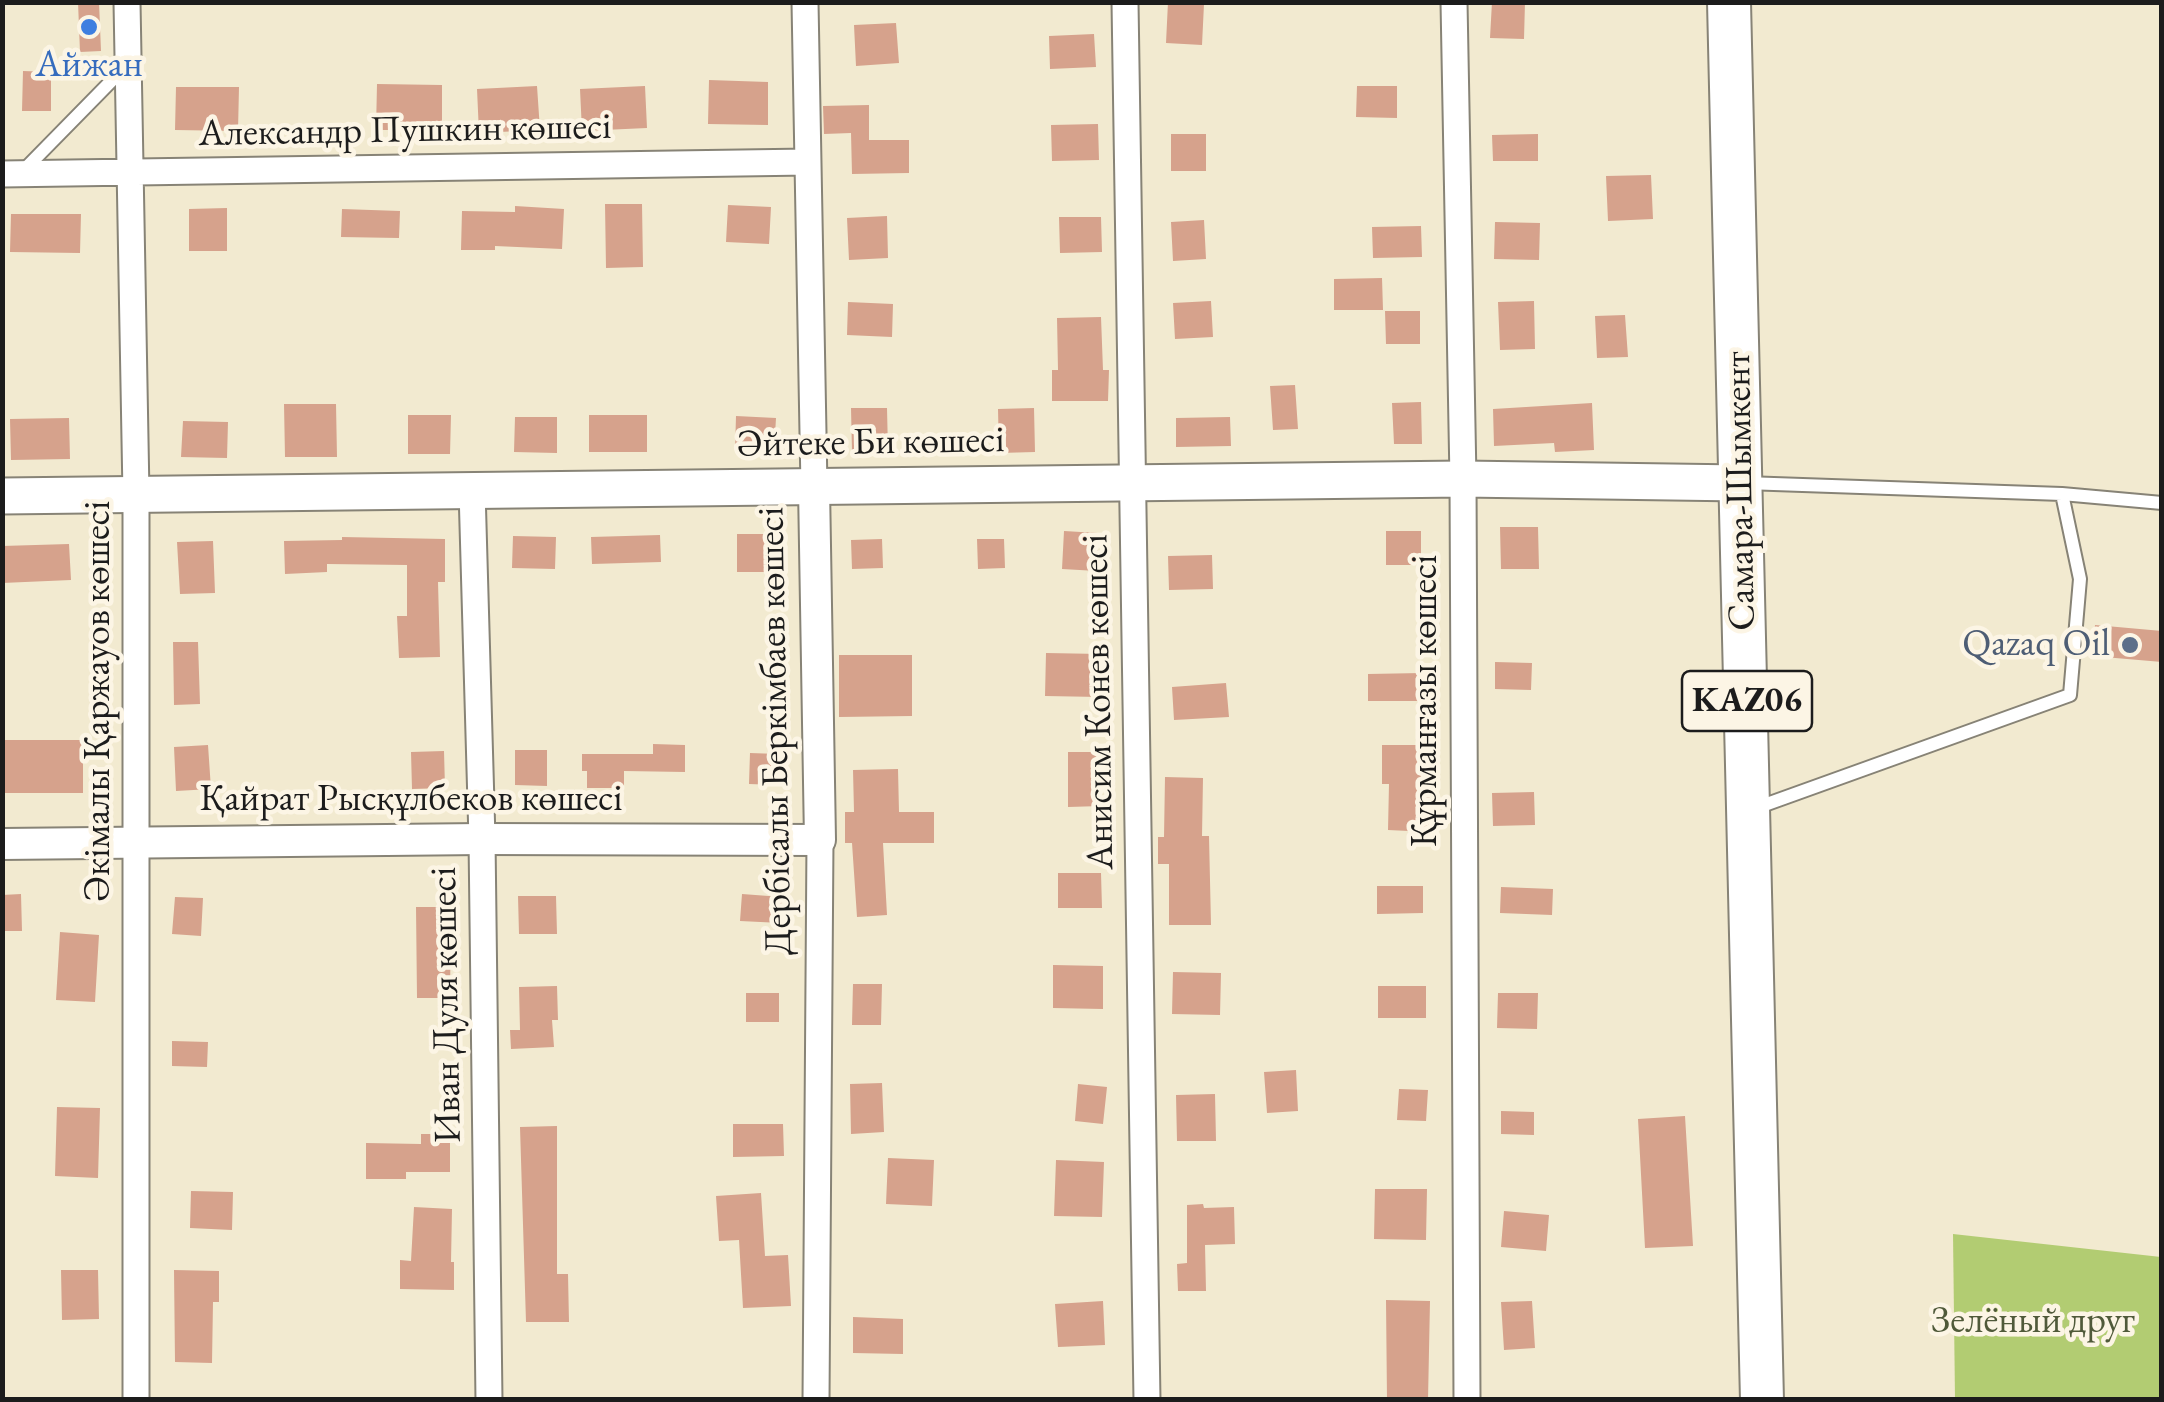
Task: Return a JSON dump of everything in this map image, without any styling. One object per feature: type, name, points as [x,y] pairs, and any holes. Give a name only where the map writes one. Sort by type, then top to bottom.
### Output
[{"type":"highway","name":"Самара-Шымкент","points":[[1728,2],[1762,1400]]},
{"type":"main road","name":"Әйтеке Би көшесі","points":[[2,496],[1463,479],[1741,482]]},
{"type":"street","name":"Әкімалы Қаржауов көшесі","points":[[128,2],[136,494],[136,1400]]},
{"type":"street","name":"Дербісалы Беркімбаев көшесі","points":[[805,2],[820,840],[816,1400]]},
{"type":"street","name":"Анисим Конев көшесі","points":[[1125,2],[1147,1400]]},
{"type":"street","name":"Құрманғазы көшесі","points":[[1454,2],[1463,479],[1467,1400]]},
{"type":"street","name":"Александр Пушкин көшесі","points":[[11,174],[808,162]]},
{"type":"street","name":"Иван Дуля көшесі","points":[[472,490],[482,839],[490,1400]]},
{"type":"street","name":"Қайрат Рысқұлбеков көшесі","points":[[2,844],[820,840]]},
{"type":"lane","points":[[11,174],[129,64]]},
{"type":"lane","points":[[1741,482],[2062,494],[2162,504]]},
{"type":"lane","points":[[1749,811],[2070,696],[2080,579],[2062,494]]},
{"type":"green space","name":"Зелёный друг","points":[[1953,1234],[2161,1257],[2161,1399],[1955,1399]]},
{"type":"building","name":"Айжан","points":[[78,2],[99,2],[101,51],[80,52]]},
{"type":"building","points":[[1168,2],[1204,4],[1202,45],[1166,43]]},
{"type":"building","points":[[1492,2],[1525,2],[1524,39],[1490,38]]},
{"type":"building","points":[[896,23],[899,63],[856,66],[854,25]]},
{"type":"building","points":[[1094,34],[1096,67],[1050,69],[1049,36]]},
{"type":"building","points":[[23,71],[51,72],[51,111],[22,111]]},
{"type":"building","points":[[709,80],[768,82],[768,125],[708,124]]},
{"type":"building","points":[[377,84],[442,85],[442,130],[376,130]]},
{"type":"building","points":[[537,86],[540,130],[479,133],[477,89]]},
{"type":"building","points":[[645,86],[647,128],[582,131],[580,89]]},
{"type":"building","points":[[1357,86],[1397,86],[1397,118],[1356,117]]},
{"type":"building","points":[[176,87],[239,87],[238,131],[175,130]]},
{"type":"building","points":[[869,105],[869,140],[909,140],[909,173],[852,174],[851,133],[824,134],[823,106]]},
{"type":"building","points":[[1098,124],[1099,160],[1052,161],[1051,125]]},
{"type":"building","points":[[1171,134],[1206,134],[1206,171],[1171,171]]},
{"type":"building","points":[[1538,134],[1538,161],[1493,161],[1492,135]]},
{"type":"building","points":[[1651,175],[1653,219],[1608,221],[1606,176]]},
{"type":"building","points":[[605,204],[642,204],[643,267],[606,268]]},
{"type":"building","points":[[728,205],[771,207],[769,244],[726,242]]},
{"type":"building","points":[[515,206],[564,209],[562,249],[495,246],[495,250],[461,250],[462,211],[515,212]]},
{"type":"building","points":[[227,208],[227,251],[189,251],[189,209]]},
{"type":"building","points":[[342,209],[400,211],[399,238],[341,237]]},
{"type":"building","points":[[11,214],[81,214],[80,253],[10,252]]},
{"type":"building","points":[[887,216],[888,258],[849,260],[847,218]]},
{"type":"building","points":[[1059,217],[1101,217],[1102,252],[1060,253]]},
{"type":"building","points":[[1204,220],[1206,259],[1173,261],[1171,222]]},
{"type":"building","points":[[1495,222],[1540,223],[1539,260],[1494,259]]},
{"type":"building","points":[[1421,226],[1422,257],[1373,258],[1372,227]]},
{"type":"building","points":[[1382,278],[1383,310],[1334,310],[1334,279]]},
{"type":"building","points":[[1211,301],[1213,337],[1175,339],[1173,303]]},
{"type":"building","points":[[1534,301],[1535,349],[1500,350],[1498,302]]},
{"type":"building","points":[[848,302],[893,304],[892,337],[847,335]]},
{"type":"building","points":[[1385,311],[1420,311],[1420,344],[1386,344]]},
{"type":"building","points":[[1625,315],[1628,357],[1597,358],[1595,316]]},
{"type":"building","points":[[1101,317],[1103,370],[1109,370],[1108,401],[1052,401],[1052,370],[1058,370],[1057,318]]},
{"type":"building","points":[[1295,385],[1298,429],[1273,430],[1270,386]]},
{"type":"building","points":[[1421,402],[1422,444],[1394,444],[1392,403]]},
{"type":"building","points":[[1592,403],[1594,450],[1555,452],[1554,443],[1494,446],[1493,409]]},
{"type":"building","points":[[284,404],[336,404],[337,457],[285,457]]},
{"type":"building","points":[[851,408],[887,408],[888,451],[852,452]]},
{"type":"building","points":[[1034,408],[1035,452],[999,453],[998,409]]},
{"type":"building","points":[[408,415],[451,415],[450,454],[408,454]]},
{"type":"building","points":[[589,415],[647,415],[647,452],[589,452]]},
{"type":"building","points":[[736,416],[776,418],[774,452],[735,451]]},
{"type":"building","points":[[515,417],[557,417],[557,453],[514,452]]},
{"type":"building","points":[[1230,417],[1231,446],[1176,447],[1176,418]]},
{"type":"building","points":[[69,418],[70,459],[11,460],[10,419]]},
{"type":"building","points":[[183,421],[228,422],[227,458],[181,457]]},
{"type":"building","points":[[1500,527],[1538,527],[1539,569],[1501,569]]},
{"type":"building","points":[[1064,531],[1098,533],[1097,571],[1062,569]]},
{"type":"building","points":[[1386,531],[1421,531],[1421,565],[1386,565]]},
{"type":"building","points":[[737,534],[784,534],[784,572],[737,572]]},
{"type":"building","points":[[660,535],[661,562],[592,564],[591,537]]},
{"type":"building","points":[[513,536],[556,537],[555,569],[512,568]]},
{"type":"building","points":[[342,537],[445,539],[445,582],[438,582],[440,657],[399,658],[397,616],[407,616],[407,565],[327,564],[327,572],[285,574],[284,541]]},
{"type":"building","points":[[882,539],[883,568],[852,569],[851,540]]},
{"type":"building","points":[[977,539],[1004,539],[1005,568],[978,569]]},
{"type":"building","points":[[213,541],[215,593],[180,594],[177,542]]},
{"type":"building","points":[[69,544],[71,580],[2,583],[2,546]]},
{"type":"building","points":[[1212,555],[1213,589],[1169,590],[1168,556]]},
{"type":"building","points":[[2095,625],[2162,631],[2162,662],[2092,656]]},
{"type":"building","points":[[173,642],[198,642],[200,704],[174,705]]},
{"type":"building","points":[[1046,653],[1101,654],[1100,697],[1045,696]]},
{"type":"building","points":[[839,655],[912,655],[912,716],[839,717]]},
{"type":"building","points":[[1495,662],[1532,663],[1531,690],[1495,689]]},
{"type":"building","points":[[1422,673],[1422,701],[1368,701],[1368,674]]},
{"type":"building","points":[[1226,683],[1229,717],[1174,720],[1172,687]]},
{"type":"building","points":[[2,740],[83,740],[83,793],[2,793]]},
{"type":"building","points":[[653,744],[685,745],[685,772],[624,771],[624,788],[587,788],[582,754],[653,754]]},
{"type":"building","points":[[208,745],[211,789],[176,791],[174,747]]},
{"type":"building","points":[[1382,745],[1421,745],[1422,795],[1431,795],[1430,832],[1388,830],[1389,784],[1382,784]]},
{"type":"building","points":[[515,750],[547,750],[547,786],[515,785]]},
{"type":"building","points":[[444,751],[445,788],[412,789],[411,752]]},
{"type":"building","points":[[1068,752],[1101,752],[1101,806],[1068,807]]},
{"type":"building","points":[[750,753],[778,754],[777,785],[749,784]]},
{"type":"building","points":[[898,769],[899,812],[934,812],[934,843],[883,843],[887,915],[857,917],[852,843],[845,843],[845,812],[854,812],[853,770]]},
{"type":"building","points":[[1165,777],[1203,778],[1202,836],[1209,836],[1211,925],[1169,925],[1169,864],[1158,864],[1158,837],[1164,837]]},
{"type":"building","points":[[1534,792],[1535,825],[1493,826],[1492,793]]},
{"type":"building","points":[[1058,873],[1101,873],[1102,908],[1058,908]]},
{"type":"building","points":[[1377,886],[1423,886],[1423,913],[1377,914]]},
{"type":"building","points":[[1501,887],[1553,889],[1552,915],[1500,913]]},
{"type":"building","points":[[21,894],[22,931],[2,931],[2,895]]},
{"type":"building","points":[[742,894],[782,897],[781,923],[740,921]]},
{"type":"building","points":[[518,896],[556,896],[557,934],[519,934]]},
{"type":"building","points":[[175,897],[203,898],[201,936],[172,934]]},
{"type":"building","points":[[416,907],[451,907],[450,998],[417,998]]},
{"type":"building","points":[[60,932],[99,935],[95,1002],[56,1000]]},
{"type":"building","points":[[1053,965],[1103,966],[1103,1009],[1053,1008]]},
{"type":"building","points":[[1173,972],[1221,973],[1220,1015],[1172,1014]]},
{"type":"building","points":[[853,984],[882,984],[881,1025],[852,1025]]},
{"type":"building","points":[[557,986],[558,1020],[552,1020],[554,1047],[511,1049],[510,1030],[520,1030],[519,987]]},
{"type":"building","points":[[1378,986],[1426,986],[1426,1018],[1378,1018]]},
{"type":"building","points":[[746,993],[779,993],[779,1022],[746,1022]]},
{"type":"building","points":[[1498,993],[1538,993],[1537,1029],[1497,1028]]},
{"type":"building","points":[[172,1041],[208,1042],[207,1067],[172,1066]]},
{"type":"building","points":[[1296,1070],[1298,1111],[1267,1113],[1264,1072]]},
{"type":"building","points":[[882,1083],[884,1132],[851,1134],[850,1084]]},
{"type":"building","points":[[1078,1084],[1107,1087],[1103,1124],[1075,1121]]},
{"type":"building","points":[[1399,1089],[1428,1090],[1426,1121],[1397,1120]]},
{"type":"building","points":[[1215,1094],[1216,1141],[1177,1141],[1176,1095]]},
{"type":"building","points":[[57,1107],[100,1108],[98,1178],[55,1176]]},
{"type":"building","points":[[1501,1111],[1534,1112],[1534,1135],[1501,1134]]},
{"type":"building","points":[[1685,1116],[1693,1246],[1645,1248],[1638,1119]]},
{"type":"building","points":[[733,1124],[783,1124],[784,1156],[733,1157]]},
{"type":"building","points":[[557,1126],[557,1274],[568,1274],[569,1322],[526,1322],[520,1127]]},
{"type":"building","points":[[421,1134],[450,1134],[450,1172],[406,1172],[406,1179],[366,1179],[366,1143],[421,1144]]},
{"type":"building","points":[[888,1158],[934,1160],[932,1206],[886,1204]]},
{"type":"building","points":[[1056,1160],[1104,1162],[1102,1217],[1054,1216]]},
{"type":"building","points":[[1375,1189],[1427,1189],[1426,1240],[1374,1239]]},
{"type":"building","points":[[191,1191],[233,1192],[232,1230],[190,1228]]},
{"type":"building","points":[[761,1193],[765,1256],[788,1255],[791,1306],[743,1308],[739,1240],[719,1241],[716,1196]]},
{"type":"building","points":[[1203,1204],[1204,1208],[1234,1207],[1235,1244],[1205,1245],[1206,1291],[1178,1291],[1177,1264],[1187,1263],[1187,1205]]},
{"type":"building","points":[[414,1207],[452,1209],[454,1290],[400,1289],[400,1260],[411,1261]]},
{"type":"building","points":[[1504,1211],[1549,1215],[1546,1251],[1501,1247]]},
{"type":"building","points":[[61,1270],[98,1270],[99,1319],[62,1320]]},
{"type":"building","points":[[174,1270],[219,1271],[219,1302],[213,1302],[212,1363],[175,1362]]},
{"type":"building","points":[[1386,1300],[1430,1301],[1428,1400],[1387,1400]]},
{"type":"building","points":[[1103,1301],[1105,1345],[1058,1347],[1055,1304]]},
{"type":"building","points":[[1532,1301],[1535,1348],[1504,1350],[1501,1302]]},
{"type":"building","points":[[853,1317],[903,1319],[903,1354],[853,1353]]},
{"type":"place","name":"Айжан","points":[[89,27]]},
{"type":"place","name":"Qazaq Oil","points":[[2130,645]]}]
